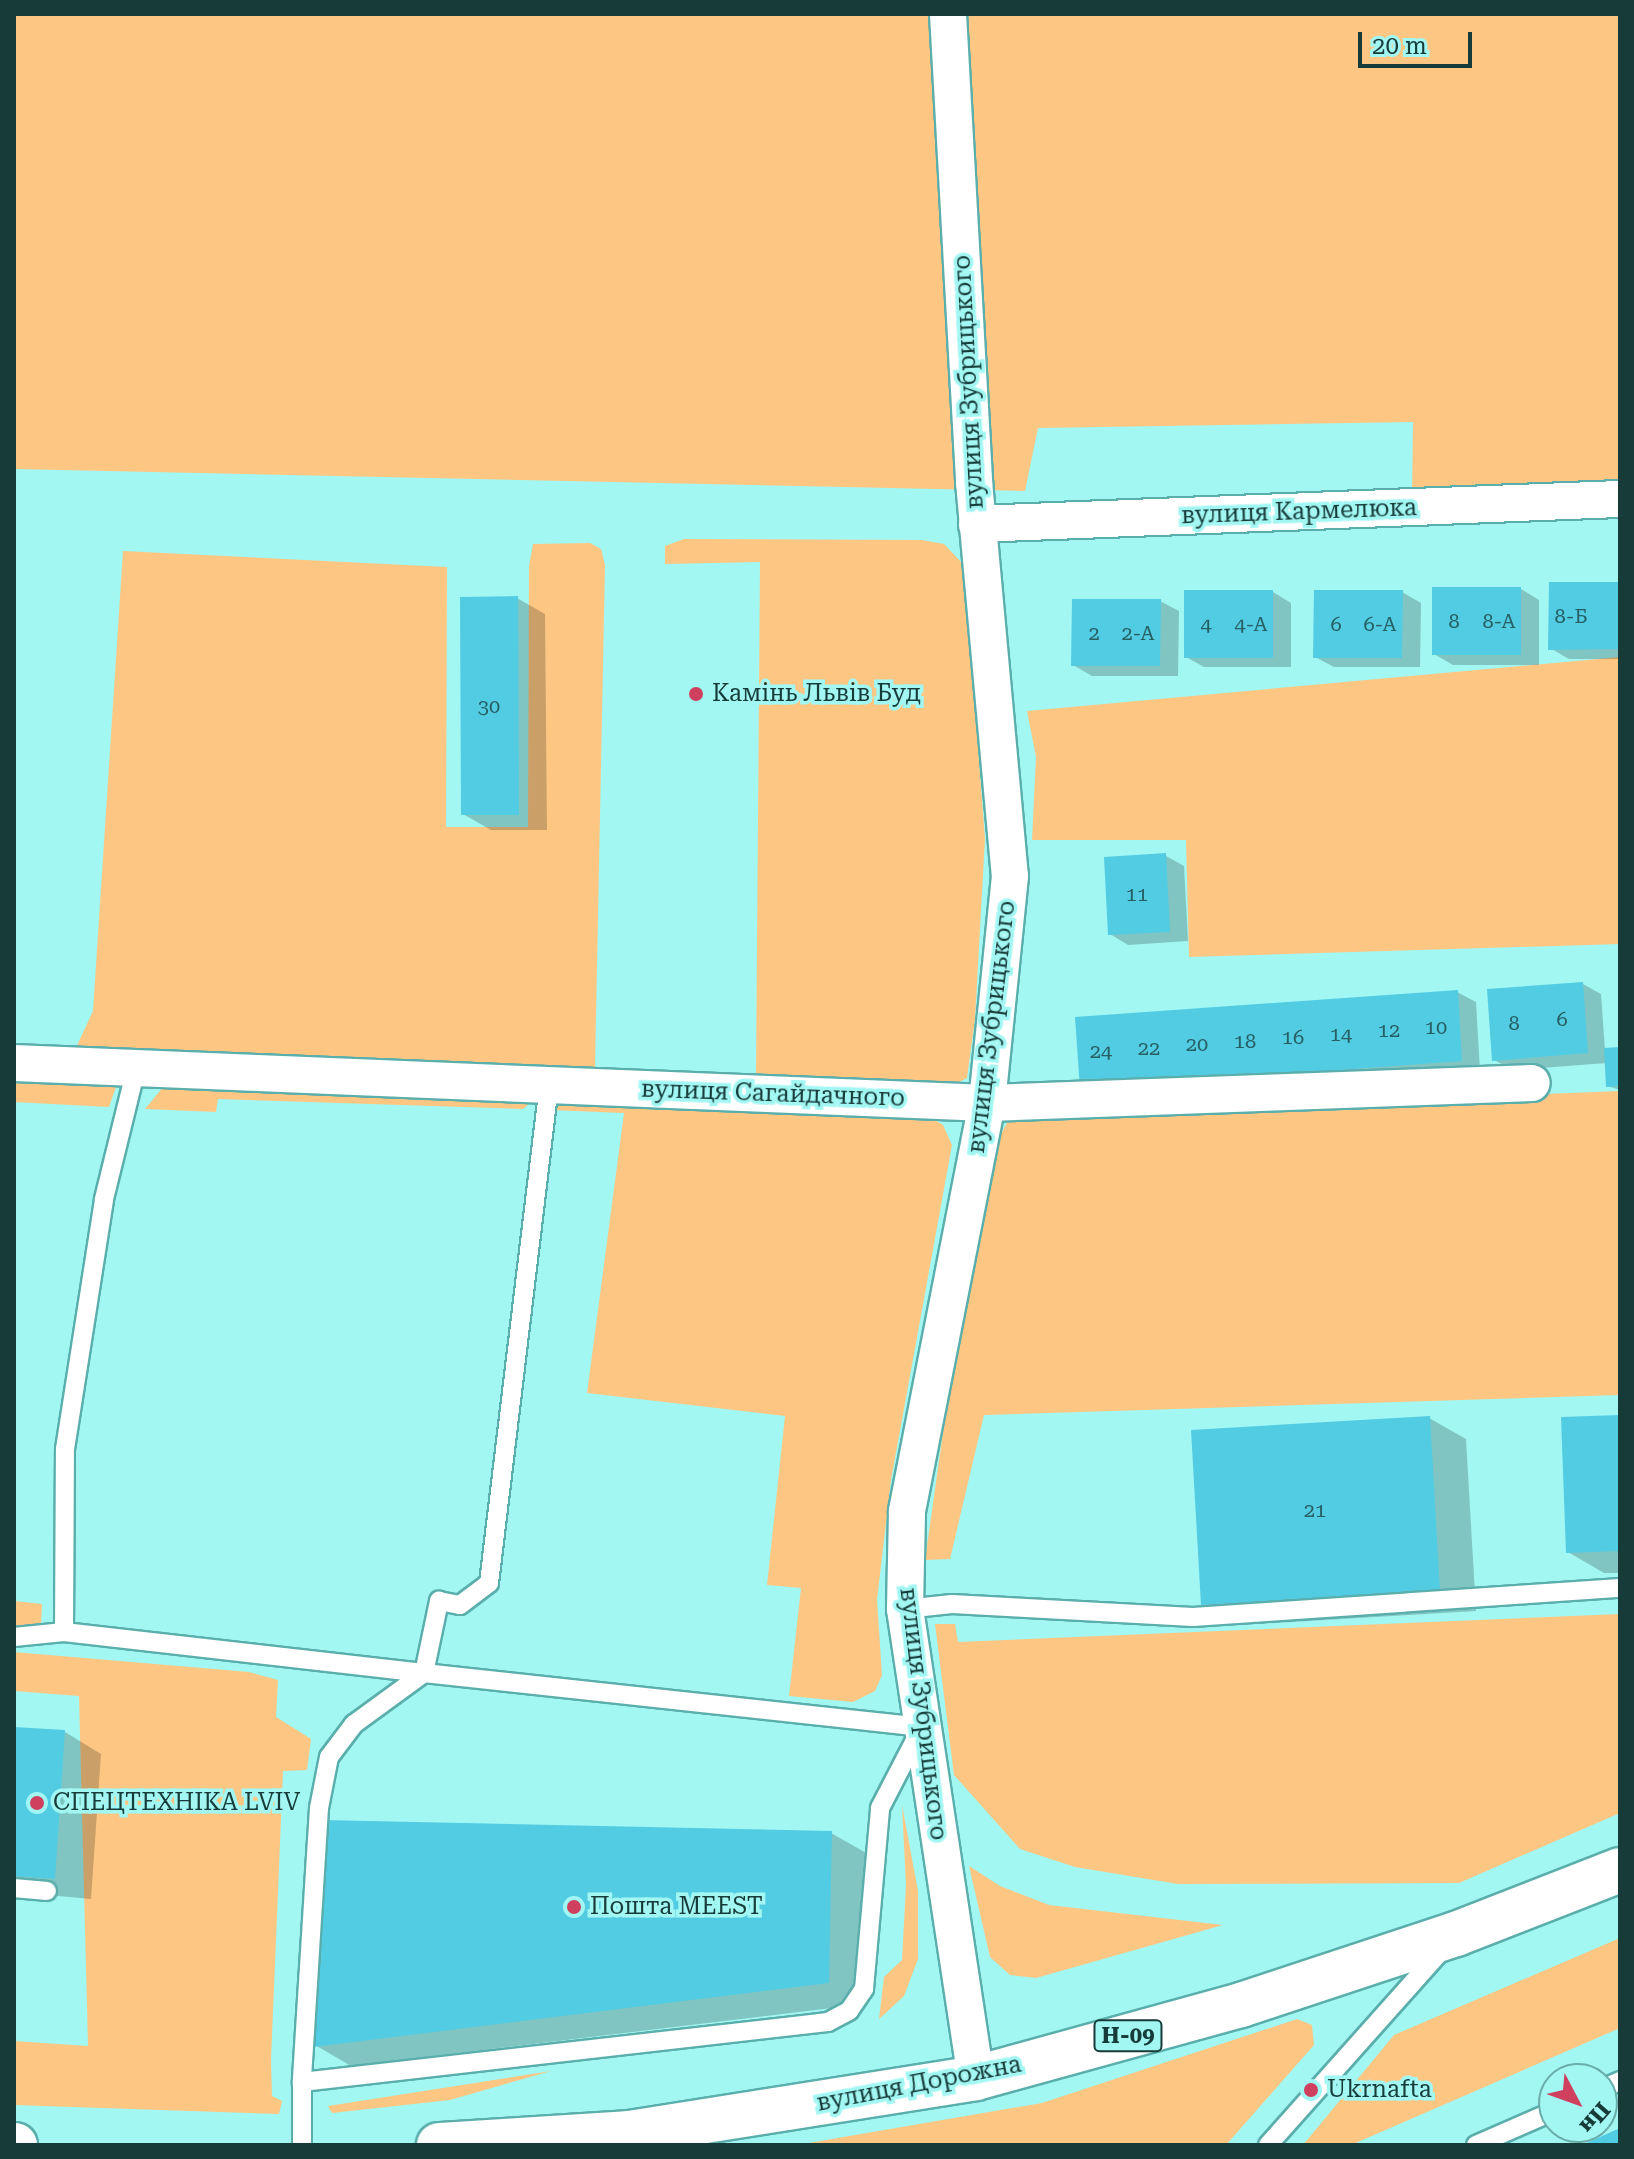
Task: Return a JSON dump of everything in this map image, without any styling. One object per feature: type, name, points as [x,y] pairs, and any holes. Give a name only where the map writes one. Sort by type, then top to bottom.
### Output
[{"type":"main road","name":"вулиця Дорожна","points":[[439,2145],[641,2139],[976,2078],[1241,2005],[1456,1934],[1617,1874]]},
{"type":"street","name":"вулиця Зубрицького","points":[[948,14],[977,524],[1010,876],[987,1103],[907,1512],[905,1609],[976,2078]]},
{"type":"street","name":"вулиця Кармелюка","points":[[977,524],[1620,499]]},
{"type":"street","name":"вулиця Сагайдачного","points":[[14,1063],[987,1103],[1532,1083]]},
{"type":"lane","points":[[64,1632],[65,1449],[104,1199],[136,1069]]},
{"type":"lane","points":[[302,2145],[302,2082],[319,1808],[329,1757],[354,1724],[424,1673],[439,1601],[460,1605],[489,1583],[549,1085]]},
{"type":"lane","points":[[905,1609],[952,1604],[1193,1617],[1620,1588]]},
{"type":"lane","points":[[14,1637],[64,1632],[922,1727],[880,1808],[864,1989],[849,2011],[828,2022],[302,2082]]},
{"type":"lane","points":[[14,1888],[47,1891]]},
{"type":"lane","points":[[1268,2145],[1456,1934]]},
{"type":"lane","points":[[1476,2145],[1538,2118]]},
{"type":"shaded area","points":[[14,14],[1620,14],[1620,490],[1412,496],[1413,422],[1038,428],[1025,491],[14,469]]},
{"type":"shaded area","points":[[684,539],[922,540],[944,544],[964,565],[985,839],[975,1019],[967,1078],[957,1083],[765,1078],[756,1073],[760,562],[665,564],[665,546]]},
{"type":"shaded area","points":[[590,543],[601,549],[605,565],[595,1067],[445,1066],[75,1050],[93,1011],[123,551],[447,567],[446,827],[528,827],[529,566],[533,544]]},
{"type":"shaded area","points":[[1620,657],[1620,944],[1189,957],[1186,840],[1032,840],[1036,757],[1027,711]]},
{"type":"shaded area","points":[[14,1081],[116,1087],[109,1107],[14,1102]]},
{"type":"shaded area","points":[[164,1086],[536,1098],[523,1109],[218,1099],[216,1112],[145,1109]]},
{"type":"shaded area","points":[[1620,1091],[1620,1395],[984,1415],[950,1559],[925,1560],[962,1298],[1000,1136],[1011,1115]]},
{"type":"shaded area","points":[[559,1101],[930,1117],[943,1125],[952,1145],[891,1480],[877,1600],[882,1675],[875,1691],[853,1702],[789,1696],[801,1588],[767,1585],[785,1416],[587,1393],[624,1113],[551,1110]]},
{"type":"shaded area","points":[[14,1601],[42,1604],[41,1626],[14,1627]]},
{"type":"shaded area","points":[[1620,1614],[1620,1813],[1459,1883],[1178,1884],[1075,1867],[1020,1849],[954,1775],[935,1624],[955,1624],[958,1642]]},
{"type":"shaded area","points":[[14,1652],[249,1672],[278,1680],[276,1717],[311,1739],[307,1770],[283,1771],[271,2060],[272,2096],[282,2101],[279,2114],[14,2105],[14,2041],[88,2046],[79,1696],[14,1691]]},
{"type":"shaded area","points":[[902,1805],[918,1891],[918,1959],[904,1996],[879,2019],[884,1977],[902,1960],[906,1885]]},
{"type":"shaded area","points":[[969,1866],[1000,1886],[1049,1905],[1223,1925],[1036,1978],[1010,1975],[990,1957]]},
{"type":"shaded area","points":[[1620,1938],[1620,2028],[1351,2145],[1303,2145],[1394,2035]]},
{"type":"shaded area","points":[[1297,2019],[1312,2025],[1314,2045],[1226,2145],[797,2145],[1042,2103]]},
{"type":"shaded area","points":[[551,2071],[450,2100],[332,2113],[328,2106]]},
{"type":"building","points":[[1549,582],[1620,582],[1620,649],[1548,650]]},
{"type":"building","points":[[1432,587],[1521,587],[1521,655],[1432,655]]},
{"type":"building","points":[[1184,590],[1273,590],[1273,658],[1184,658]]},
{"type":"building","points":[[1314,590],[1403,590],[1402,658],[1313,658]]},
{"type":"building","points":[[518,596],[519,815],[461,815],[460,597]]},
{"type":"building","points":[[1072,599],[1161,599],[1160,666],[1071,666]]},
{"type":"building","points":[[1166,853],[1170,932],[1108,935],[1104,857]]},
{"type":"building","points":[[1583,982],[1588,1053],[1492,1061],[1487,989]]},
{"type":"building","points":[[1458,990],[1462,1061],[1080,1089],[1075,1017]]},
{"type":"building","points":[[1620,1047],[1620,1086],[1606,1087],[1604,1048]]},
{"type":"building","points":[[1620,1415],[1620,1551],[1566,1553],[1561,1417]]},
{"type":"building","points":[[1430,1416],[1440,1591],[1201,1605],[1191,1430]]},
{"type":"building","name":"СПЕЦТЕХНІКА LVIV","points":[[14,1727],[65,1730],[55,1879],[14,1876]]},
{"type":"building","name":"Пошта MEEST","points":[[321,1820],[832,1831],[829,1983],[313,2047]]},
{"type":"building","points":[[1618,2129],[1620,2145],[1582,2145],[1618,2143]]},
{"type":"place","name":"Камінь Львів Буд","points":[[696,694]]},
{"type":"place","name":"СПЕЦТЕХНІКА LVIV","points":[[37,1803]]},
{"type":"place","name":"Пошта MEEST","points":[[574,1907]]},
{"type":"place","name":"Ukrnafta","points":[[1311,2090]]}]
